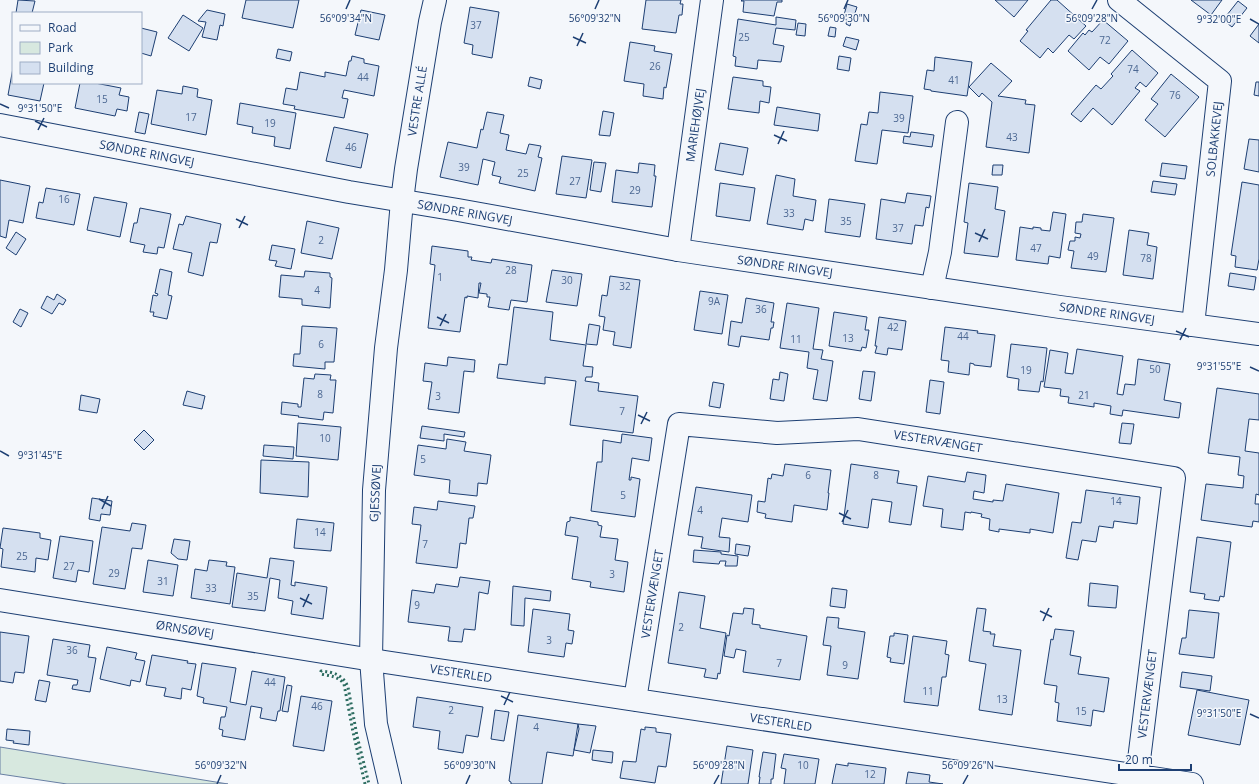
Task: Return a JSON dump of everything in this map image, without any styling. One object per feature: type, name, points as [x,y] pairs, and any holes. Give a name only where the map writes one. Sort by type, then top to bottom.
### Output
[{"type":"street","name":"VESTRE ALLÉ","points":[[402,202],[430,22],[435,0]]},
{"type":"street","name":"MARIEHØJVEJ","points":[[678,250],[712,0]]},
{"type":"street","name":"SOLBAKKEVEJ","points":[[1120,0],[1220,81],[1193,324]]},
{"type":"street","points":[[932,288],[940,252],[958,122]]},
{"type":"street","name":"SØNDRE RINGVEJ","points":[[0,125],[402,202],[458,210],[678,250],[1060,307],[1259,334]]},
{"type":"street","name":"GJESSØVEJ","points":[[390,784],[376,724],[371,659],[374,490],[386,348],[396,270],[402,202]]},
{"type":"street","name":"VESTERVÆNGET","points":[[635,700],[679,424],[777,433],[858,429],[1174,478],[1137,776]]},
{"type":"street","name":"ØRNSØVEJ","points":[[0,600],[371,659]]},
{"type":"street","name":"VESTERLED","points":[[371,659],[1192,784]]},
{"type":"green space","points":[[0,747],[228,784],[67,784],[0,774]]},
{"type":"building","points":[[18,0],[35,1],[32,12],[16,12]]},
{"type":"building","points":[[246,0],[299,0],[293,28],[242,18]]},
{"type":"building","points":[[646,0],[681,0],[680,4],[683,4],[682,15],[679,15],[676,33],[642,29]]},
{"type":"building","points":[[782,0],[782,2],[777,2],[774,16],[743,12],[744,1],[741,1]]},
{"type":"building","points":[[995,0],[1028,0],[1014,17]]},
{"type":"building","points":[[1051,0],[1057,0],[1086,26],[1074,39],[1069,35],[1053,53],[1048,48],[1040,58],[1020,41],[1028,31],[1026,30]]},
{"type":"building","points":[[1191,0],[1222,0],[1211,15]]},
{"type":"building","points":[[1238,1],[1247,8],[1232,27],[1223,20]]},
{"type":"building","points":[[847,4],[857,7],[850,26],[846,24],[847,20],[843,19]]},
{"type":"building","points":[[470,7],[499,12],[492,58],[472,54],[473,45],[464,43]]},
{"type":"building","points":[[207,10],[225,14],[223,26],[220,25],[217,40],[202,37],[206,22],[198,21]]},
{"type":"building","points":[[361,10],[385,15],[379,40],[355,35]]},
{"type":"building","points":[[183,15],[203,28],[189,51],[168,38]]},
{"type":"building","points":[[776,17],[796,20],[795,30],[776,28],[773,44],[784,46],[781,62],[758,60],[757,69],[735,66],[736,57],[733,56],[738,19],[776,25]]},
{"type":"building","points":[[1103,20],[1128,41],[1109,64],[1100,57],[1089,70],[1068,51],[1083,33],[1085,35],[1089,30],[1092,32]]},
{"type":"building","points":[[798,23],[806,24],[805,36],[796,35]]},
{"type":"building","points":[[1259,24],[1259,43],[1250,36]]},
{"type":"building","points":[[830,27],[836,28],[835,37],[828,36]]},
{"type":"building","points":[[142,28],[157,32],[151,56],[142,53]]},
{"type":"building","points":[[846,37],[859,40],[856,50],[843,46]]},
{"type":"building","points":[[630,42],[655,46],[654,51],[672,54],[666,88],[664,87],[663,99],[643,96],[644,84],[624,81]]},
{"type":"building","points":[[278,49],[292,52],[290,61],[276,58]]},
{"type":"building","points":[[1132,50],[1158,73],[1146,87],[1140,82],[1135,88],[1140,91],[1112,125],[1093,108],[1081,122],[1071,114],[1096,85],[1101,89],[1113,76],[1111,74]]},
{"type":"building","points":[[352,56],[364,59],[364,63],[379,66],[374,96],[344,90],[342,98],[348,99],[344,118],[294,109],[295,106],[283,104],[286,88],[297,90],[300,72],[325,77],[325,72],[346,76],[349,61],[351,61]]},
{"type":"building","points":[[839,56],[851,58],[849,71],[837,69]]},
{"type":"building","points":[[935,57],[972,62],[967,96],[924,89],[927,70],[934,71]]},
{"type":"building","points":[[991,63],[1012,81],[998,96],[1026,100],[1025,104],[1035,105],[1029,153],[986,147],[992,102],[982,93],[979,97],[969,87]]},
{"type":"building","points":[[12,73],[12,84],[44,84],[40,101],[8,95]]},
{"type":"building","points":[[1171,74],[1199,97],[1165,137],[1145,120],[1158,104],[1151,99]]},
{"type":"building","points":[[530,77],[542,80],[540,89],[528,86]]},
{"type":"building","points":[[733,77],[763,81],[763,86],[771,87],[769,103],[760,101],[759,113],[728,109]]},
{"type":"building","points":[[1256,82],[1259,82],[1259,96],[1254,95]]},
{"type":"building","points":[[80,84],[100,84],[121,88],[119,95],[129,97],[127,111],[117,109],[115,116],[75,108]]},
{"type":"building","points":[[183,86],[198,89],[197,97],[212,100],[206,135],[151,124],[157,90],[182,94]]},
{"type":"building","points":[[880,92],[913,96],[908,133],[882,130],[877,164],[855,161],[861,124],[867,125],[869,112],[878,113]]},
{"type":"building","points":[[240,103],[296,113],[290,149],[274,146],[275,137],[252,133],[253,127],[237,124]]},
{"type":"building","points":[[777,107],[820,114],[818,131],[774,125]]},
{"type":"building","points":[[603,111],[614,113],[610,136],[599,135]]},
{"type":"building","points":[[139,112],[149,114],[145,134],[135,132]]},
{"type":"building","points":[[487,112],[504,115],[500,133],[509,135],[506,150],[526,154],[529,144],[541,146],[538,157],[542,158],[535,191],[499,183],[501,177],[492,175],[495,162],[483,159],[478,185],[440,177],[448,142],[477,148],[481,129],[483,130]]},
{"type":"building","points":[[334,127],[368,134],[361,168],[326,161]]},
{"type":"building","points":[[911,132],[934,135],[932,147],[903,143],[904,136],[910,137]]},
{"type":"building","points":[[1249,139],[1259,140],[1259,172],[1244,169]]},
{"type":"building","points":[[720,143],[748,148],[743,175],[715,170]]},
{"type":"building","points":[[562,156],[592,160],[586,198],[556,194]]},
{"type":"building","points":[[594,162],[606,163],[601,192],[590,190]]},
{"type":"building","points":[[639,163],[655,165],[654,176],[656,176],[652,207],[612,202],[616,170],[638,173]]},
{"type":"building","points":[[1162,163],[1187,166],[1185,179],[1160,176]]},
{"type":"building","points":[[993,165],[1003,165],[1002,175],[992,175]]},
{"type":"building","points":[[776,175],[795,179],[793,196],[816,200],[813,221],[805,219],[803,230],[767,224]]},
{"type":"building","points":[[0,180],[30,186],[23,223],[9,220],[6,238],[0,236]]},
{"type":"building","points":[[1153,181],[1177,184],[1175,195],[1151,192]]},
{"type":"building","points":[[1242,182],[1259,185],[1259,259],[1257,270],[1235,267],[1236,256],[1231,255]]},
{"type":"building","points":[[720,183],[755,188],[750,221],[716,216]]},
{"type":"building","points":[[969,183],[998,187],[995,209],[1005,211],[998,257],[964,253],[968,223],[964,222]]},
{"type":"building","points":[[46,188],[80,194],[74,225],[36,218],[39,202],[43,203]]},
{"type":"building","points":[[907,193],[931,196],[929,208],[926,207],[923,226],[915,225],[912,244],[876,239],[881,199],[905,203]]},
{"type":"building","points":[[94,197],[127,203],[120,237],[87,230]]},
{"type":"building","points":[[829,199],[865,204],[860,237],[825,232]]},
{"type":"building","points":[[140,208],[171,214],[164,248],[158,247],[157,254],[143,252],[145,245],[130,242],[134,223],[137,223]]},
{"type":"building","points":[[1053,212],[1066,214],[1060,258],[1049,256],[1048,264],[1016,260],[1020,227],[1033,229],[1033,227],[1041,228],[1041,230],[1050,231]]},
{"type":"building","points":[[1083,214],[1114,218],[1106,272],[1071,268],[1074,251],[1068,250],[1070,241],[1075,241],[1075,237],[1080,238],[1081,234],[1075,233],[1076,222],[1082,222]]},
{"type":"building","points":[[186,216],[221,224],[217,243],[210,242],[203,276],[188,272],[192,253],[173,249],[179,224],[183,225]]},
{"type":"building","points":[[307,221],[339,228],[332,259],[301,253]]},
{"type":"building","points":[[1129,230],[1149,233],[1147,245],[1157,247],[1153,279],[1123,275]]},
{"type":"building","points":[[16,232],[26,239],[16,255],[6,248]]},
{"type":"building","points":[[272,245],[295,249],[291,269],[275,266],[277,261],[269,260]]},
{"type":"building","points":[[432,246],[468,251],[468,257],[472,257],[471,260],[491,263],[492,259],[532,265],[527,302],[511,300],[509,310],[488,307],[490,297],[487,297],[487,294],[479,293],[481,283],[479,283],[478,298],[465,297],[460,332],[428,328],[435,265],[430,264]]},
{"type":"building","points":[[160,269],[172,272],[168,295],[172,296],[167,319],[153,316],[154,312],[150,312],[153,295],[157,296],[158,294],[155,293]]},
{"type":"building","points":[[552,270],[582,274],[577,306],[546,302]]},
{"type":"building","points":[[305,271],[330,273],[330,277],[332,278],[330,308],[302,305],[302,299],[279,297],[281,275],[304,277]]},
{"type":"building","points":[[1230,273],[1256,277],[1254,290],[1228,286]]},
{"type":"building","points":[[610,276],[640,280],[631,348],[613,345],[615,332],[603,330],[605,317],[599,316],[602,295],[607,296]]},
{"type":"building","points":[[700,291],[728,295],[722,334],[694,330]]},
{"type":"building","points":[[57,294],[66,300],[63,305],[59,303],[52,314],[41,308],[47,296],[54,300]]},
{"type":"building","points":[[746,298],[774,303],[771,322],[774,322],[773,328],[771,328],[769,340],[741,336],[739,347],[728,345],[731,321],[742,323]]},
{"type":"building","points":[[787,303],[819,308],[813,349],[823,350],[821,359],[833,361],[827,401],[813,399],[818,370],[807,368],[809,352],[780,348]]},
{"type":"building","points":[[514,307],[553,312],[550,340],[586,345],[583,366],[593,367],[592,377],[586,377],[585,381],[599,383],[598,391],[638,396],[633,433],[570,425],[576,381],[545,377],[545,384],[497,378],[499,364],[507,365]]},
{"type":"building","points":[[20,309],[28,313],[21,327],[13,322]]},
{"type":"building","points":[[834,312],[867,317],[865,330],[869,330],[866,348],[862,347],[861,351],[829,346]]},
{"type":"building","points":[[879,317],[906,321],[902,350],[888,348],[887,355],[875,353],[877,346],[875,346]]},
{"type":"building","points":[[589,324],[600,326],[597,345],[586,344]]},
{"type":"building","points":[[302,326],[337,328],[334,362],[325,362],[325,369],[293,366],[294,354],[300,354]]},
{"type":"building","points":[[945,327],[978,331],[977,333],[995,335],[991,367],[974,365],[970,363],[969,375],[948,372],[949,361],[941,360]]},
{"type":"building","points":[[1011,344],[1047,348],[1043,382],[1041,381],[1039,392],[1018,390],[1019,379],[1007,377]]},
{"type":"building","points":[[1077,349],[1123,356],[1117,394],[1123,395],[1125,384],[1135,385],[1138,359],[1170,364],[1164,400],[1181,403],[1179,418],[1123,410],[1122,416],[1110,414],[1111,406],[1094,403],[1094,407],[1068,403],[1069,397],[1060,396],[1061,389],[1044,387],[1050,350],[1068,353],[1065,373],[1073,374]]},
{"type":"building","points":[[448,357],[475,360],[474,372],[464,371],[459,413],[428,409],[432,382],[423,381],[425,363],[447,366]]},
{"type":"building","points":[[863,371],[875,372],[871,401],[859,399]]},
{"type":"building","points":[[780,372],[788,374],[784,401],[770,399],[773,379],[779,380]]},
{"type":"building","points":[[315,374],[331,375],[330,380],[336,380],[333,413],[324,412],[323,420],[281,414],[282,402],[298,404],[298,407],[301,407],[304,378],[314,379]]},
{"type":"building","points":[[930,380],[944,382],[940,414],[926,412]]},
{"type":"building","points":[[713,382],[724,384],[720,408],[709,406]]},
{"type":"building","points":[[1217,388],[1259,394],[1259,420],[1249,419],[1245,451],[1259,453],[1259,495],[1256,494],[1255,504],[1259,504],[1259,522],[1253,521],[1252,527],[1201,520],[1206,484],[1243,488],[1244,476],[1238,475],[1240,457],[1208,453]]},
{"type":"building","points":[[187,391],[205,396],[202,409],[183,405]]},
{"type":"building","points":[[81,395],[100,399],[97,413],[79,410]]},
{"type":"building","points":[[298,423],[341,427],[338,460],[296,456]]},
{"type":"building","points":[[1122,423],[1134,424],[1131,444],[1119,443]]},
{"type":"building","points":[[422,426],[465,432],[464,437],[444,434],[444,441],[420,438]]},
{"type":"building","points":[[144,430],[154,440],[144,450],[134,440]]},
{"type":"building","points":[[622,434],[652,438],[649,461],[632,458],[629,480],[631,480],[631,477],[640,479],[635,517],[591,511],[597,462],[602,462],[603,440],[621,443]]},
{"type":"building","points":[[447,439],[466,442],[464,451],[491,455],[487,484],[478,483],[477,496],[449,493],[450,480],[414,475],[418,445],[446,449]]},
{"type":"building","points":[[264,445],[294,447],[293,459],[263,456]]},
{"type":"building","points":[[261,460],[309,462],[308,497],[260,493]]},
{"type":"building","points":[[785,464],[831,470],[827,510],[794,505],[792,522],[765,518],[766,514],[757,512],[758,501],[765,502],[768,478],[771,479],[772,474],[783,476]]},
{"type":"building","points":[[851,464],[899,471],[897,483],[917,486],[911,525],[889,522],[892,502],[872,499],[868,528],[843,524]]},
{"type":"building","points":[[967,472],[986,475],[984,493],[974,491],[973,499],[993,502],[993,500],[1003,501],[1006,484],[1059,493],[1053,533],[1030,529],[1030,533],[999,529],[999,532],[989,530],[990,519],[981,517],[982,514],[971,512],[965,512],[963,530],[941,527],[943,509],[923,506],[928,476],[965,482]]},
{"type":"building","points":[[696,487],[752,495],[748,522],[722,518],[719,537],[730,538],[729,552],[701,548],[703,537],[688,535]]},
{"type":"building","points":[[1086,490],[1140,497],[1137,524],[1114,521],[1113,528],[1099,526],[1096,542],[1082,540],[1078,560],[1066,558],[1072,522],[1081,523]]},
{"type":"building","points":[[92,498],[112,501],[110,515],[101,514],[100,521],[89,519]]},
{"type":"building","points":[[438,501],[475,506],[473,518],[469,518],[466,544],[460,543],[457,568],[416,563],[421,525],[412,524],[414,507],[437,510]]},
{"type":"building","points":[[570,517],[598,522],[598,525],[602,526],[600,537],[618,539],[615,560],[628,562],[624,592],[590,587],[591,582],[572,579],[578,537],[565,535],[567,522],[570,521]]},
{"type":"building","points":[[297,519],[334,523],[331,551],[294,548]]},
{"type":"building","points":[[132,523],[146,525],[142,549],[132,548],[125,589],[93,584],[102,527],[130,531]]},
{"type":"building","points":[[3,528],[40,533],[40,538],[51,540],[48,560],[36,558],[35,572],[1,567],[3,549],[0,548]]},
{"type":"building","points":[[60,536],[93,541],[89,572],[78,570],[76,582],[53,578]]},
{"type":"building","points":[[1197,537],[1231,542],[1224,597],[1220,596],[1219,601],[1204,599],[1205,594],[1190,592]]},
{"type":"building","points":[[174,539],[190,541],[187,560],[178,559],[171,553]]},
{"type":"building","points":[[736,544],[750,546],[748,556],[735,554]]},
{"type":"building","points":[[694,550],[721,552],[721,554],[738,556],[737,566],[725,566],[726,561],[720,561],[719,564],[693,562]]},
{"type":"building","points":[[270,558],[294,561],[291,585],[295,586],[295,582],[327,587],[323,619],[291,614],[293,601],[278,598],[280,580],[270,578],[265,611],[232,607],[237,573],[267,578]]},
{"type":"building","points":[[148,560],[178,565],[173,596],[143,592]]},
{"type":"building","points":[[209,560],[227,562],[226,566],[235,567],[230,604],[191,598],[195,569],[207,571]]},
{"type":"building","points":[[460,577],[490,581],[488,594],[479,592],[475,630],[464,629],[462,642],[448,641],[450,627],[408,622],[412,590],[434,593],[436,584],[458,587]]},
{"type":"building","points":[[1090,583],[1118,586],[1116,608],[1088,606]]},
{"type":"building","points":[[513,586],[551,591],[550,601],[525,598],[524,626],[511,625]]},
{"type":"building","points":[[832,588],[847,590],[845,608],[830,606]]},
{"type":"building","points":[[679,592],[705,596],[700,628],[726,633],[720,674],[718,673],[717,679],[704,677],[706,669],[668,663]]},
{"type":"building","points":[[744,608],[754,609],[752,624],[760,625],[760,628],[807,636],[800,680],[743,672],[746,651],[736,649],[734,658],[724,656],[727,635],[729,636],[733,613],[743,614]]},
{"type":"building","points":[[977,608],[986,609],[983,631],[991,632],[990,634],[995,634],[993,646],[1021,650],[1012,715],[979,710],[986,664],[969,661]]},
{"type":"building","points":[[533,609],[570,614],[568,630],[574,631],[572,644],[566,643],[564,657],[528,652]]},
{"type":"building","points":[[1189,610],[1219,613],[1214,658],[1179,654],[1182,638],[1186,638]]},
{"type":"building","points":[[827,617],[839,618],[838,628],[865,632],[858,679],[827,675],[831,646],[823,645]]},
{"type":"building","points":[[1055,629],[1074,631],[1070,655],[1081,657],[1078,674],[1109,678],[1104,712],[1093,710],[1091,726],[1057,721],[1059,703],[1055,702],[1057,686],[1044,684],[1051,639],[1053,640]]},
{"type":"building","points":[[0,632],[29,636],[24,673],[15,672],[13,683],[0,681]]},
{"type":"building","points":[[894,633],[908,635],[904,664],[890,662],[891,658],[887,657],[890,636],[894,636]]},
{"type":"building","points":[[913,636],[947,641],[945,654],[949,655],[946,677],[942,677],[938,706],[904,702]]},
{"type":"building","points":[[53,639],[90,645],[88,657],[96,658],[90,692],[72,689],[73,685],[77,685],[78,680],[47,675]]},
{"type":"building","points":[[107,647],[137,653],[135,659],[145,661],[140,682],[131,680],[130,686],[100,679]]},
{"type":"building","points":[[152,655],[188,661],[187,663],[196,664],[191,690],[182,688],[181,699],[164,696],[166,688],[146,685]]},
{"type":"building","points":[[202,663],[236,668],[230,702],[246,705],[252,671],[285,677],[280,711],[278,711],[276,721],[260,718],[262,708],[251,706],[245,740],[222,736],[223,730],[219,729],[221,717],[225,717],[227,707],[203,703],[204,698],[197,696]]},
{"type":"building","points":[[1182,672],[1212,676],[1210,691],[1180,687]]},
{"type":"building","points":[[39,680],[50,682],[46,702],[35,700]]},
{"type":"building","points":[[287,685],[292,686],[288,712],[282,711]]},
{"type":"building","points":[[1197,690],[1249,700],[1240,745],[1188,735]]},
{"type":"building","points":[[301,696],[332,701],[324,751],[293,746]]},
{"type":"building","points":[[417,697],[483,707],[478,737],[466,735],[463,753],[438,749],[440,731],[413,727]]},
{"type":"building","points":[[495,710],[509,712],[504,741],[491,739]]},
{"type":"building","points":[[518,715],[578,724],[573,756],[547,752],[542,784],[511,784],[509,781]]},
{"type":"building","points":[[578,724],[596,726],[590,753],[574,750],[579,729]]},
{"type":"building","points":[[645,727],[656,728],[656,732],[671,734],[666,767],[658,766],[655,783],[620,778],[623,761],[636,762],[641,729],[645,730]]},
{"type":"building","points":[[7,729],[30,731],[29,745],[13,743],[14,741],[6,740]]},
{"type":"building","points":[[727,746],[753,750],[748,784],[721,784]]},
{"type":"building","points":[[593,750],[613,752],[612,763],[592,760]]},
{"type":"building","points":[[763,752],[776,754],[771,784],[759,784]]},
{"type":"building","points":[[784,754],[819,759],[815,784],[784,784],[786,769],[781,768]]},
{"type":"building","points":[[848,763],[886,768],[884,784],[832,784],[836,764],[848,766]]},
{"type":"building","points":[[908,772],[930,775],[929,782],[943,784],[906,784]]},
{"type":"hedge","points":[[365,784],[344,684],[336,678],[321,674],[321,671],[338,675],[344,680],[348,687],[357,736],[369,784]]}]
